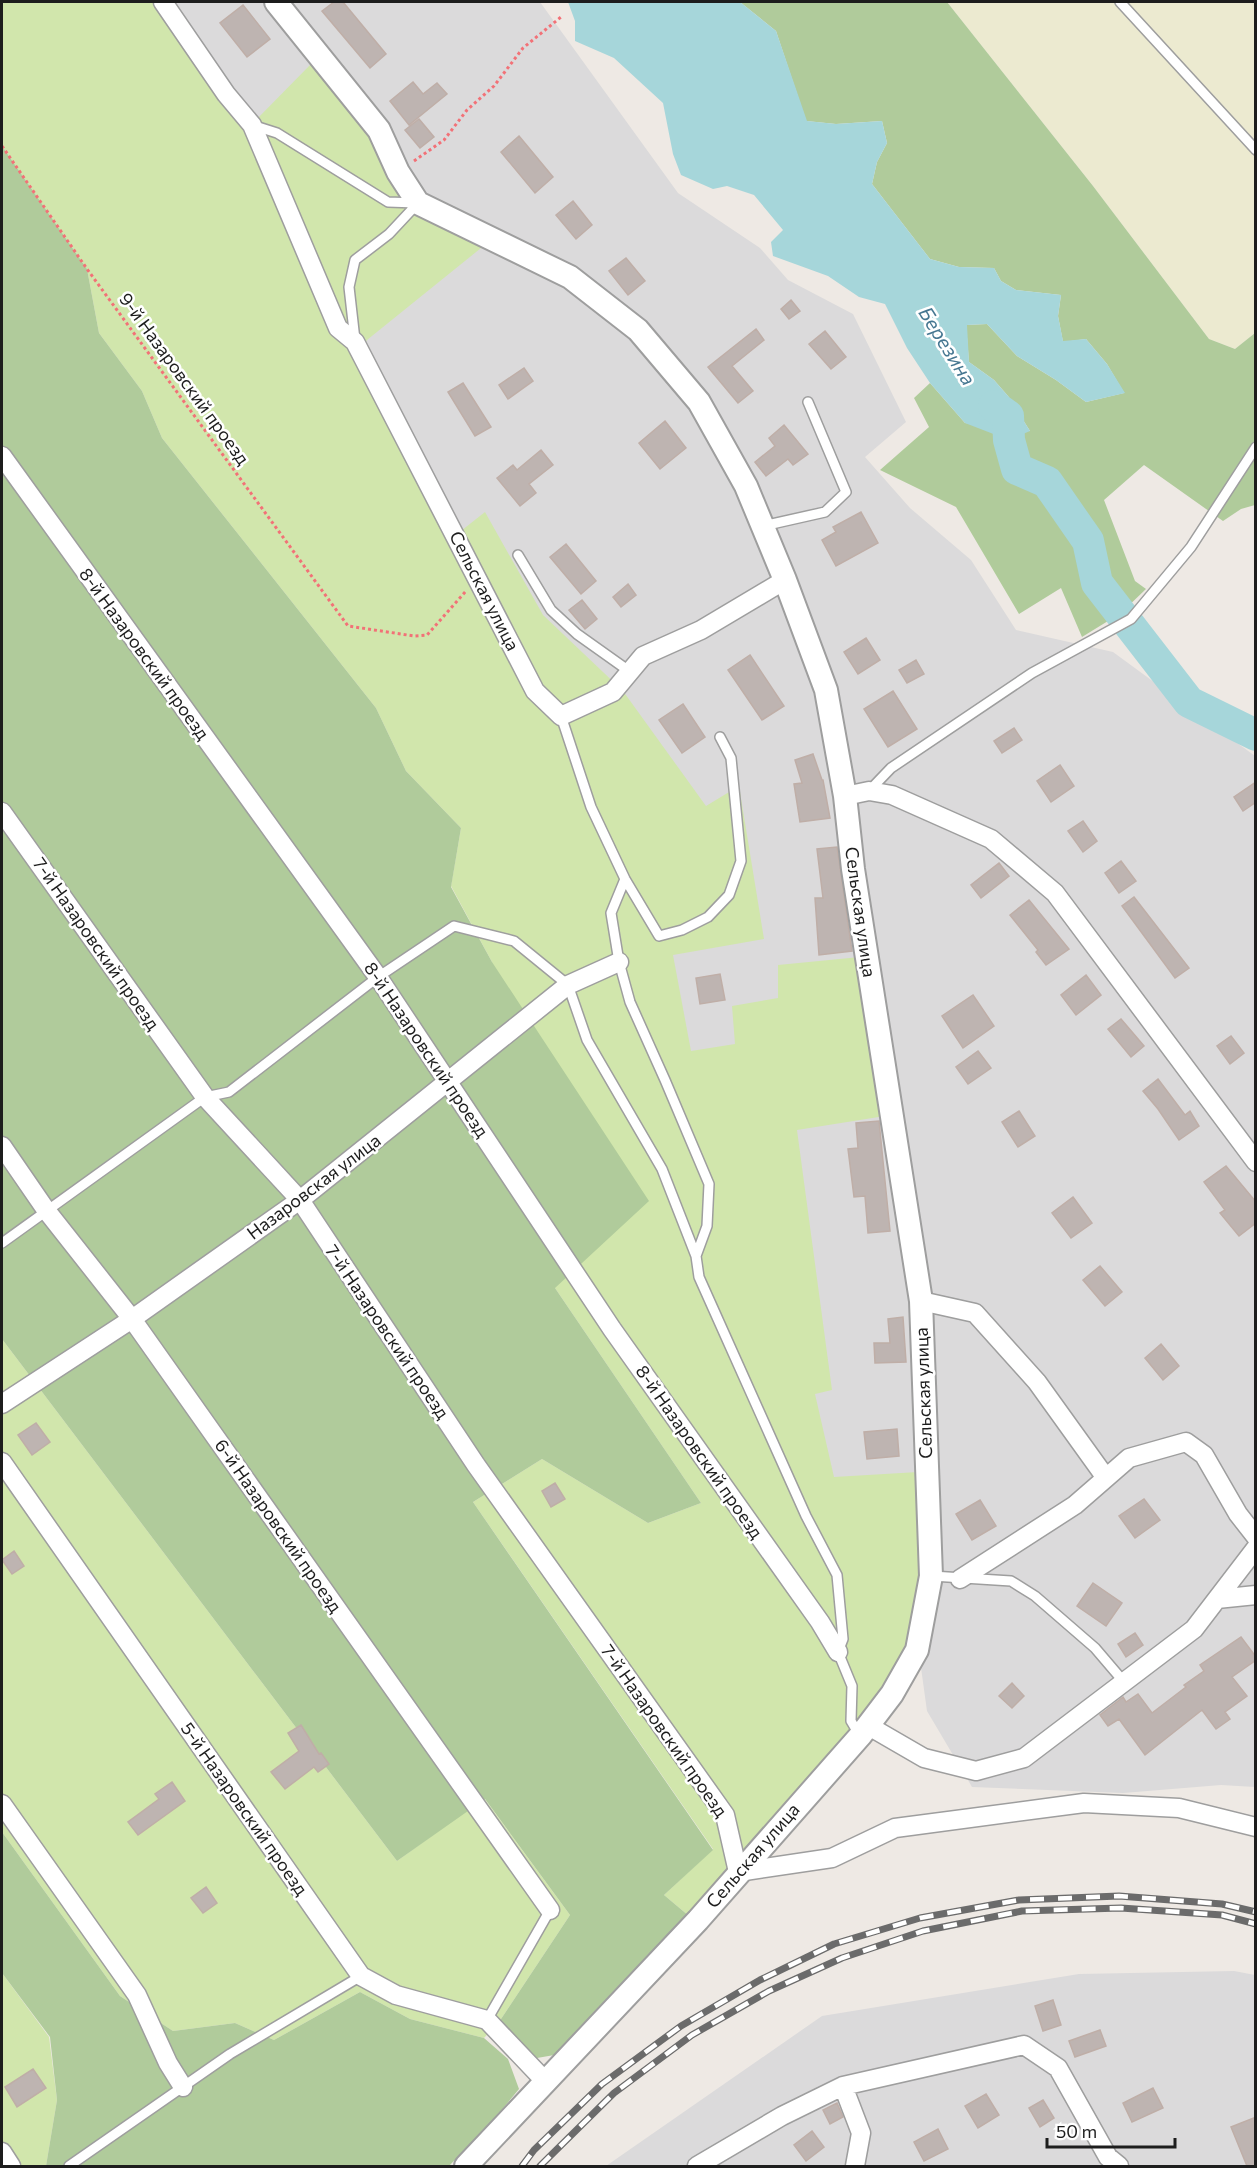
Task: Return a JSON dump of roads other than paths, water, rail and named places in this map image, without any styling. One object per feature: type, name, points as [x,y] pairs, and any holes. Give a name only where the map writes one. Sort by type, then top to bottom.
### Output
[{"type":"street","name":"Сельская улица","points":[[163,2],[226,94],[252,125],[338,328],[355,342],[536,691],[561,716]]},
{"type":"street","points":[[276,2],[379,130],[398,172],[418,203]]},
{"type":"street","name":"Сельская улица","points":[[418,203],[570,277],[638,330],[699,402],[746,486],[785,580],[826,690],[845,796],[853,868],[921,1301],[931,1576],[916,1650],[892,1694],[698,1920],[466,2166]]},
{"type":"street","name":"8-й Назаровский проезд","points":[[2,456],[378,977],[612,1329],[820,1622],[838,1652]]},
{"type":"street","points":[[561,716],[613,692],[643,656],[701,630],[785,580]]},
{"type":"street","points":[[845,796],[869,791],[907,801],[991,839],[1054,893],[1256,1162]]},
{"type":"street","name":"7-й Назаровский проезд","points":[[2,812],[205,1098],[300,1200],[476,1465],[725,1815],[738,1872]]},
{"type":"street","name":"Назаровская улица","points":[[2,1404],[132,1319],[300,1200],[568,985],[619,962]]},
{"type":"street","name":"6-й Назаровский проезд","points":[[2,1146],[46,1210],[132,1319],[550,1910]]},
{"type":"street","points":[[921,1301],[975,1313],[1037,1382],[1106,1478]]},
{"type":"street","points":[[960,1579],[1075,1505],[1130,1458],[1186,1442],[1204,1455],[1238,1514],[1256,1537]]},
{"type":"street","name":"5-й Назаровский проезд","points":[[2,1462],[361,1976],[396,1995],[487,2020]]},
{"type":"street","points":[[863,1730],[924,1758],[976,1771],[1024,1758],[1194,1629],[1256,1548]]},
{"type":"street","points":[[1217,1599],[1256,1595]]},
{"type":"street","points":[[738,1872],[832,1858],[895,1828],[1084,1803],[1179,1808],[1256,1827]]},
{"type":"street","points":[[2,1804],[137,1995],[168,2064],[183,2087]]},
{"type":"street","points":[[487,2020],[545,2081]]},
{"type":"street","points":[[697,2166],[782,2116],[843,2086],[1024,2045],[1058,2068],[1108,2157],[1119,2166]]},
{"type":"street","points":[[843,2086],[861,2133],[855,2166]]},
{"type":"street","points":[[2,2152],[11,2166]]},
{"type":"lane","points":[[1120,2],[1256,150]]},
{"type":"lane","points":[[252,125],[277,133],[388,202],[418,203]]},
{"type":"lane","points":[[355,342],[349,287],[356,260],[389,234],[418,203]]},
{"type":"lane","points":[[763,526],[825,512],[846,492],[808,402]]},
{"type":"lane","points":[[869,791],[891,768],[1032,673],[1131,619],[1191,547],[1256,447]]},
{"type":"lane","points":[[518,555],[551,610],[577,634],[629,671]]},
{"type":"lane","points":[[561,716],[591,807],[625,879],[659,936],[682,930],[708,917],[729,895],[741,861],[731,758],[720,737]]},
{"type":"lane","points":[[625,879],[610,913],[619,962],[630,1002],[708,1184],[707,1226],[696,1256]]},
{"type":"lane","points":[[2,1243],[205,1098],[229,1092],[378,977],[454,926],[514,940],[568,985],[587,1040],[662,1169],[696,1256],[699,1277],[806,1516],[837,1575],[843,1639],[838,1652],[852,1686],[851,1721],[863,1730]]},
{"type":"lane","points":[[931,1576],[1011,1581],[1027,1591],[1095,1648],[1124,1682]]},
{"type":"lane","points":[[487,2020],[550,1910]]},
{"type":"lane","points":[[69,2166],[230,2054],[361,1976]]},
{"type":"water","points":[[568,2],[740,2],[776,31],[807,121],[836,124],[882,121],[887,143],[877,162],[872,184],[930,259],[959,267],[994,268],[1001,281],[1016,290],[1061,295],[1058,316],[1063,341],[1086,339],[1107,364],[1125,393],[1086,402],[1017,356],[987,324],[967,325],[969,362],[994,380],[1008,396],[1030,431],[1009,440],[965,423],[930,383],[907,348],[885,304],[859,297],[828,276],[773,256],[771,242],[783,230],[754,195],[727,186],[713,189],[681,175],[673,154],[663,103],[614,58],[575,41],[575,21]]},
{"type":"waterway","name":"Березина","points":[[994,406],[1008,416],[1009,440],[1017,469],[1047,482],[1088,541],[1097,583],[1189,702],[1256,735]]},
{"type":"railway","points":[[522,2166],[534,2150],[602,2084],[681,2026],[760,1980],[834,1944],[920,1918],[1019,1900],[1119,1896],[1222,1904],[1256,1912]]},
{"type":"railway","points":[[540,2166],[614,2093],[692,2035],[769,1991],[842,1958],[923,1931],[1022,1911],[1121,1908],[1222,1915],[1256,1924]]}]
